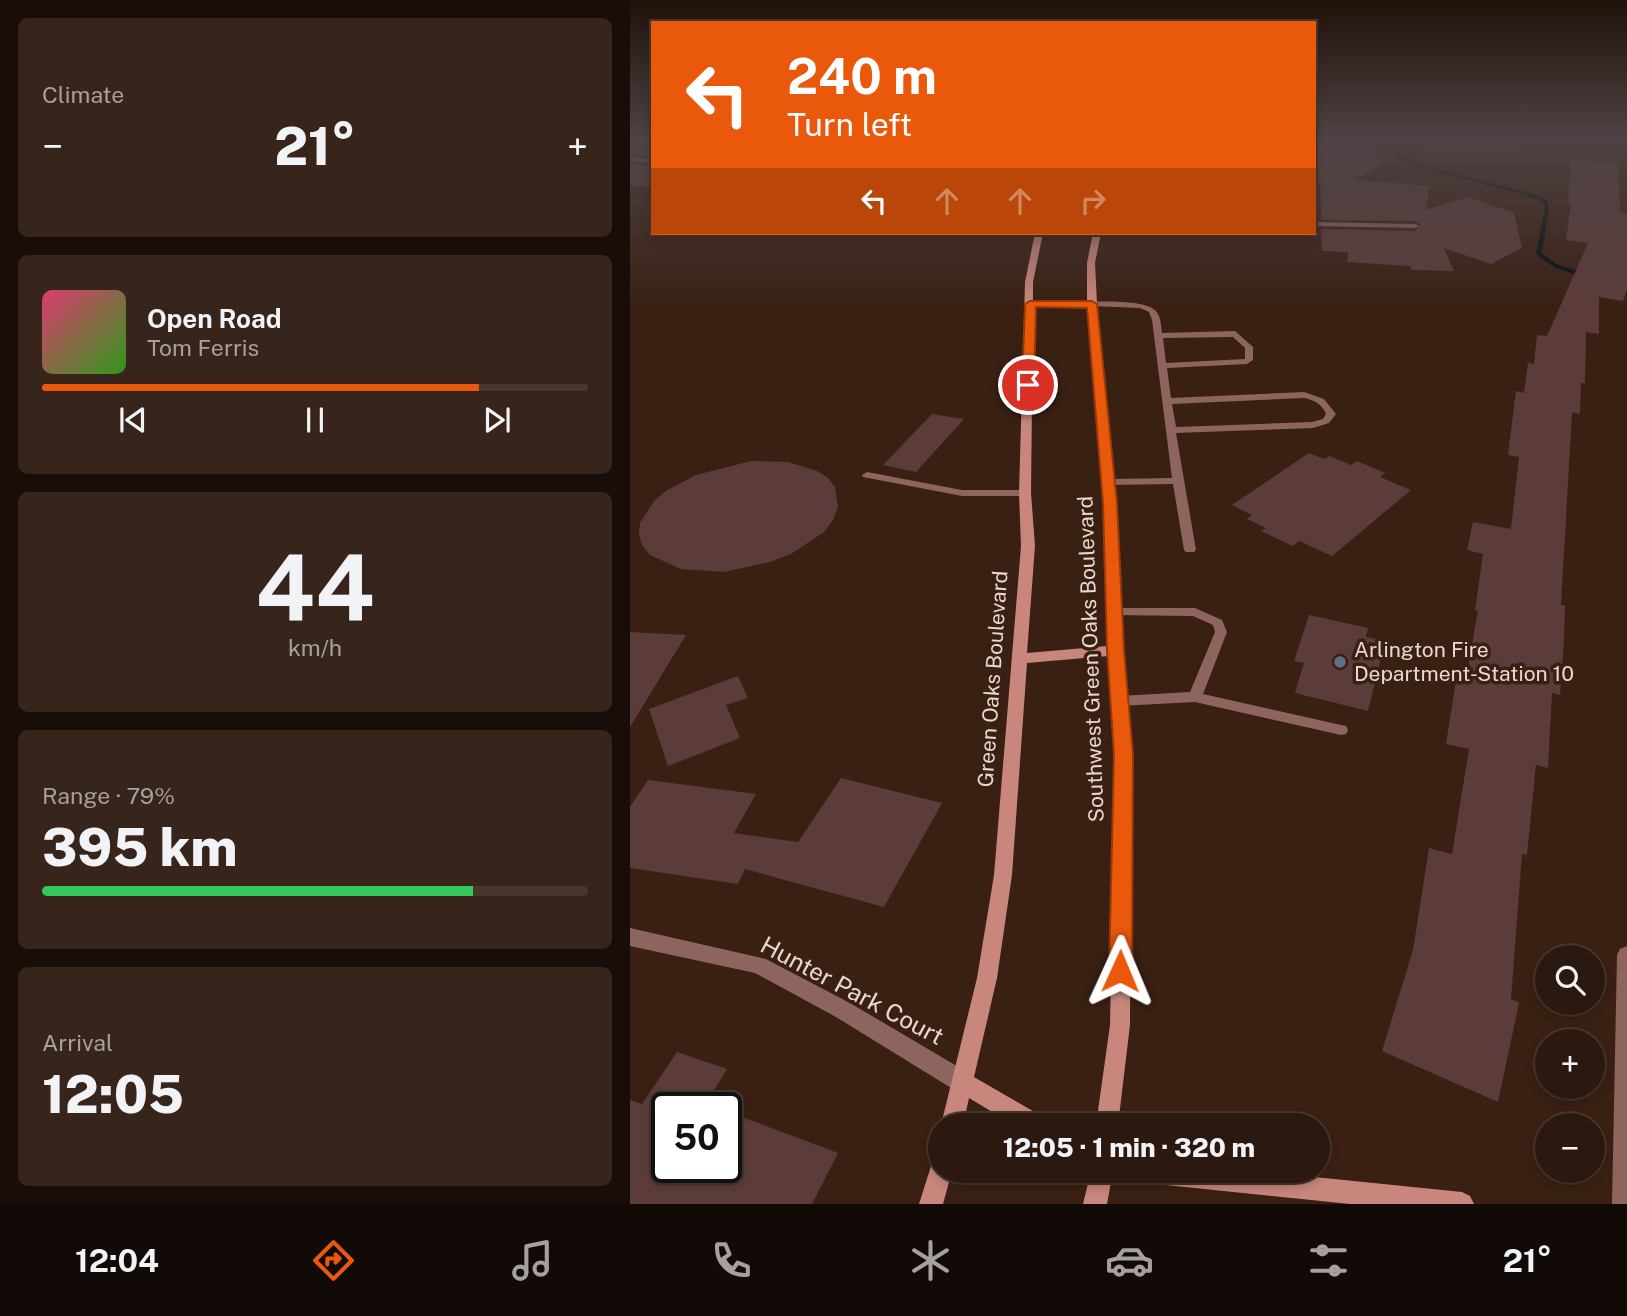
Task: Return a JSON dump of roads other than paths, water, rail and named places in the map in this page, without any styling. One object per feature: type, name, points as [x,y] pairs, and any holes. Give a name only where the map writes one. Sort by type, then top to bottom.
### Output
[{"type":"main road","name":"Green Oaks Boulevard","points":[[955,1113],[987,978],[1003,874],[1028,546],[1025,493],[1029,282],[1039,235]]},
{"type":"main road","name":"Southwest Green Oaks Boulevard","points":[[1097,235],[1091,263],[1092,304],[1108,482],[1115,650],[1124,755],[1119,1025],[1108,1113]]},
{"type":"main road","points":[[1030,304],[1092,304]]},
{"type":"main road","points":[[1019,659],[1115,650]]},
{"type":"main road","points":[[964,1083],[1014,1113]]},
{"type":"main road","points":[[931,1204],[937,1183]]},
{"type":"main road","points":[[1095,1204],[1099,1183]]},
{"type":"main road","points":[[1261,1183],[1462,1204]]},
{"type":"street","points":[[1316,224],[1415,226]]},
{"type":"street","name":"Hunter Park Court","points":[[630,937],[759,965],[844,1010],[964,1083]]},
{"type":"street","points":[[1624,1204],[1627,955]]},
{"type":"lane","points":[[1092,304],[1141,306],[1152,311],[1190,550]]},
{"type":"lane","points":[[1158,336],[1235,334],[1249,348],[1249,360],[1244,362],[1162,366]]},
{"type":"lane","points":[[1167,401],[1304,396],[1316,397],[1327,404],[1331,414],[1326,421],[1313,425],[1171,430]]},
{"type":"lane","points":[[867,475],[962,493],[1025,493]]},
{"type":"lane","points":[[1108,482],[1178,481]]},
{"type":"lane","points":[[1114,611],[1195,612],[1218,623],[1221,632],[1195,697]]},
{"type":"lane","points":[[1119,701],[1195,697],[1341,730]]},
{"type":"waterway","points":[[1528,194],[1545,201],[1547,207],[1539,253],[1555,265],[1587,275]]},
{"type":"place","name":"Arlington Fire Department-Station 10","points":[[1340,662]]}]
